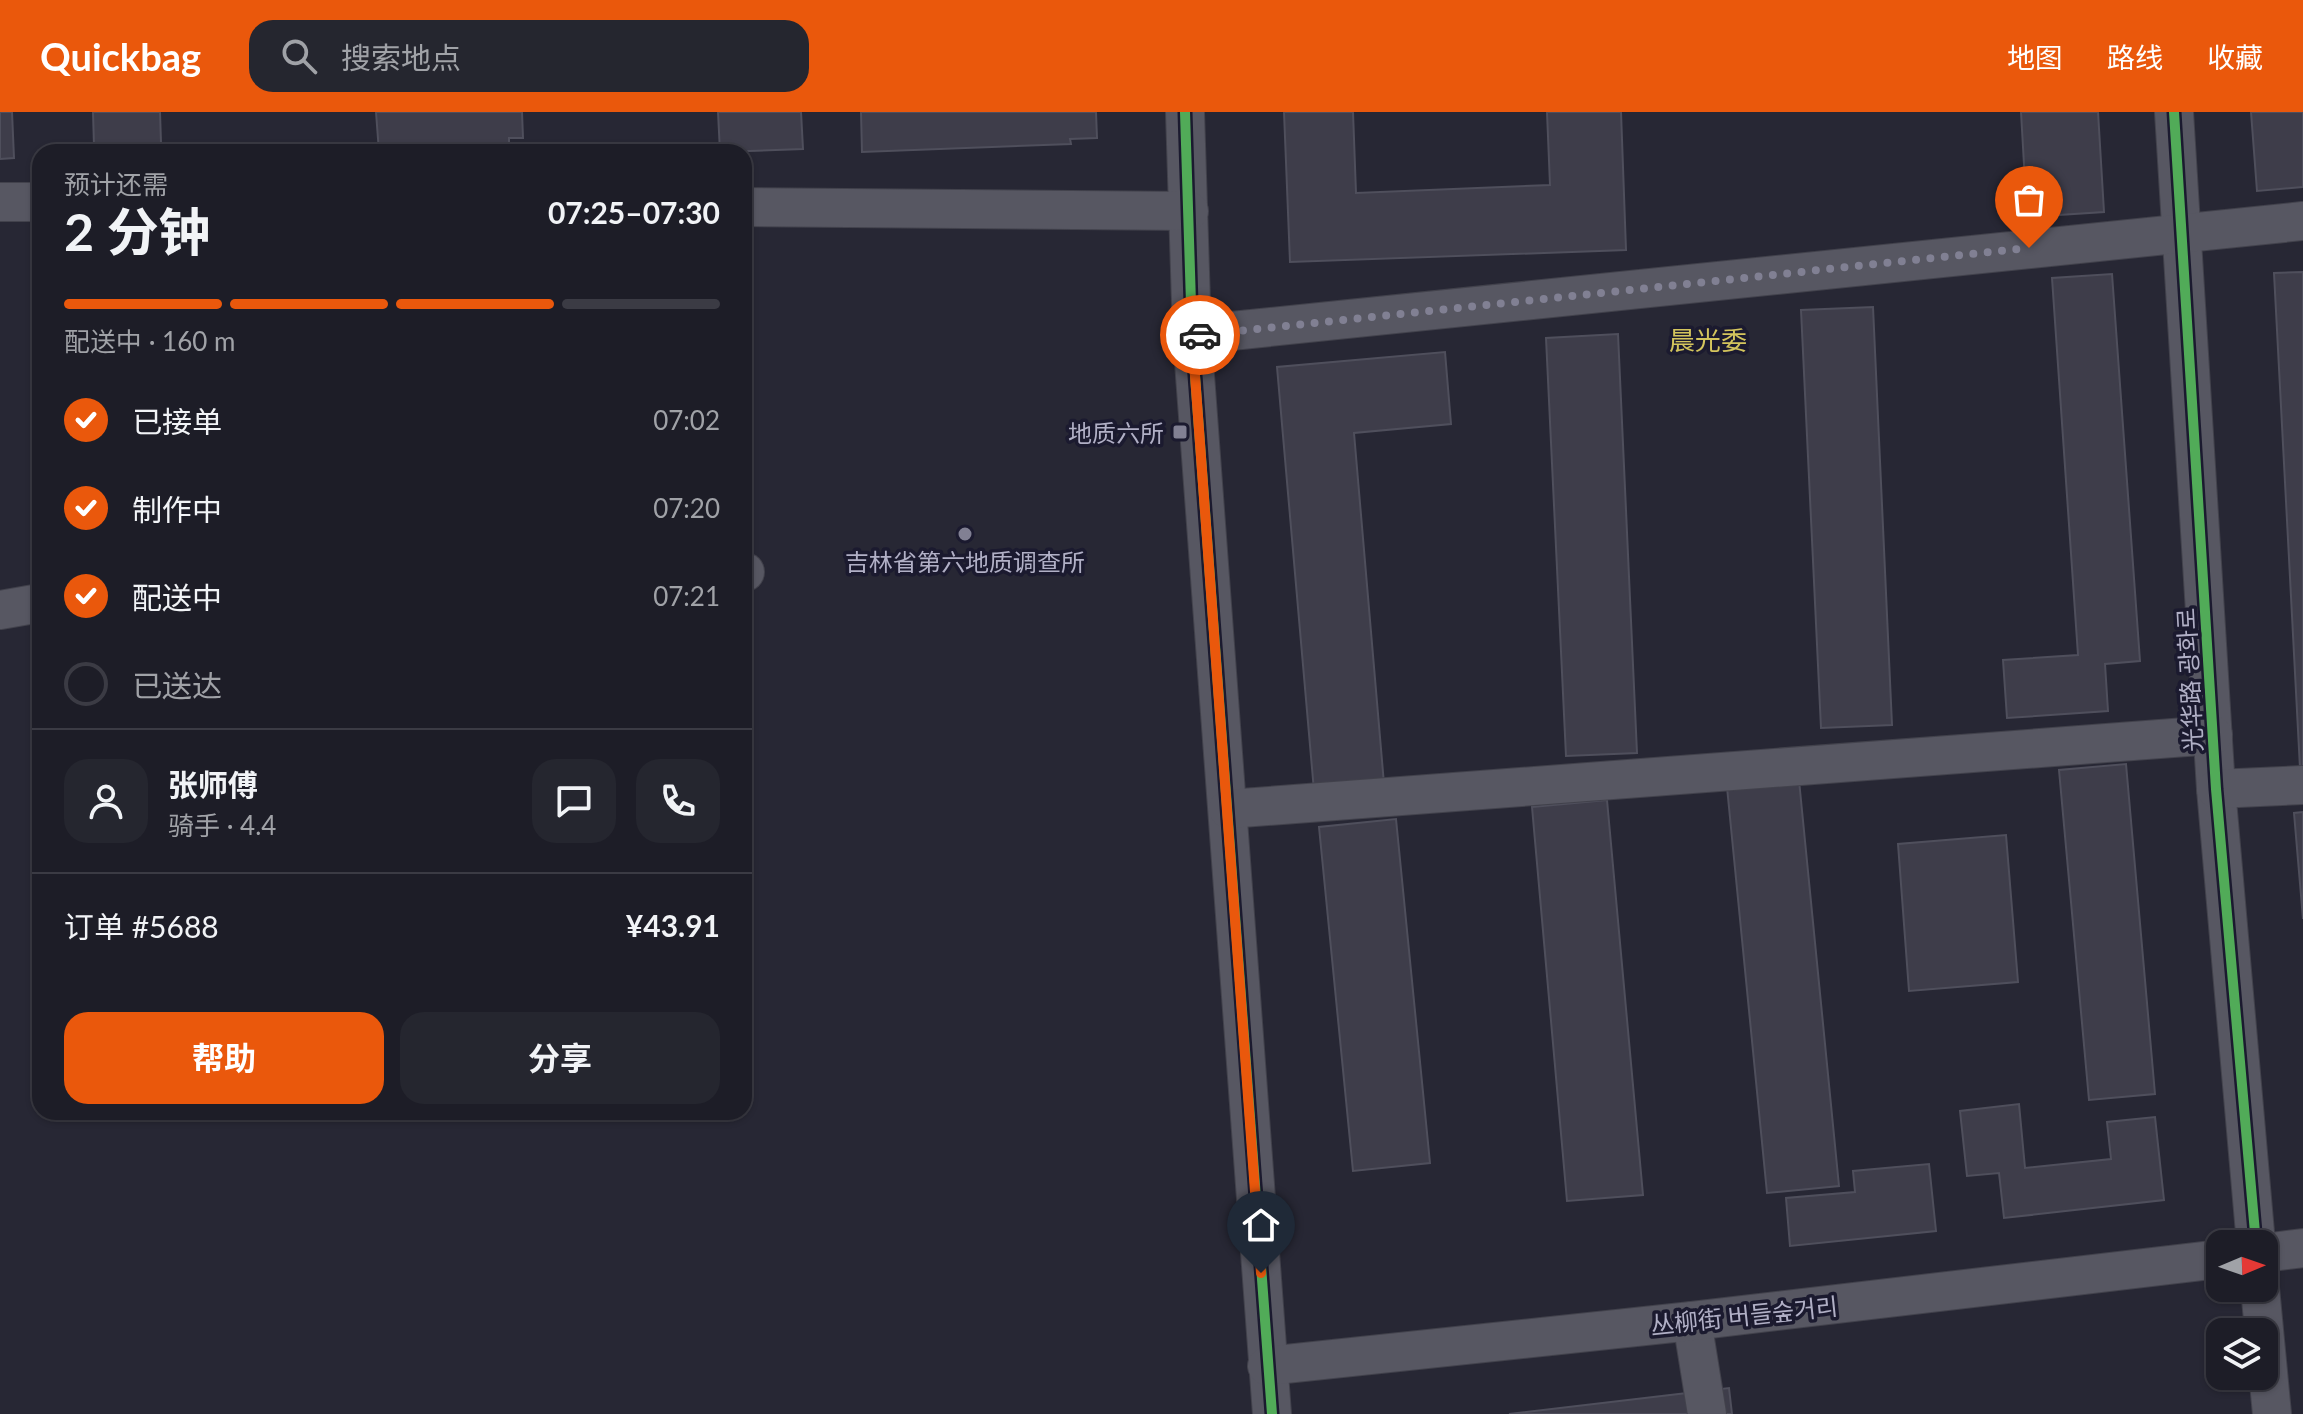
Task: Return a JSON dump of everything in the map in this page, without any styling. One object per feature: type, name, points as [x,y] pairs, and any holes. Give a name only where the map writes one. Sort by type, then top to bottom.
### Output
[{"type":"street","points":[[1185,112],[1192,335],[1272,1414]]},
{"type":"street","name":"光华路 광화로","points":[[2174,112],[2216,789],[2255,1230]]},
{"type":"street","points":[[0,202],[32,202]]},
{"type":"street","points":[[752,207],[1189,211]]},
{"type":"street","points":[[1192,335],[2303,221]]},
{"type":"street","points":[[0,610],[32,604]]},
{"type":"street","points":[[1228,809],[2213,735]]},
{"type":"street","points":[[2216,789],[2303,785]]},
{"type":"street","points":[[2278,1251],[2303,1248]]},
{"type":"street","name":"丛柳街 버들숲거리","points":[[1267,1366],[1692,1321],[2206,1261]]},
{"type":"street","points":[[2261,1302],[2272,1414]]},
{"type":"street","points":[[1692,1321],[1707,1414]]},
{"type":"building","points":[[0,112],[12,112],[14,158],[0,159]]},
{"type":"building","points":[[93,112],[160,112],[161,143],[94,144]]},
{"type":"building","points":[[376,112],[522,112],[523,138],[509,138],[509,144],[378,144]]},
{"type":"building","points":[[718,112],[801,112],[803,149],[752,151],[752,144],[720,144]]},
{"type":"building","points":[[861,112],[1096,112],[1097,138],[1070,139],[1071,144],[862,152]]},
{"type":"building","points":[[1284,112],[1353,112],[1356,193],[1550,185],[1547,112],[1621,112],[1626,250],[1290,262]]},
{"type":"building","points":[[2021,112],[2098,112],[2104,212],[2027,217]]},
{"type":"building","points":[[2251,112],[2303,112],[2303,187],[2257,191]]},
{"type":"building","points":[[2303,272],[2303,768],[2300,768],[2274,273]]},
{"type":"building","points":[[2112,274],[2140,661],[2105,664],[2108,711],[2007,718],[2003,660],[2078,655],[2052,278]]},
{"type":"building","points":[[1873,307],[1892,725],[1821,728],[1801,310]]},
{"type":"building","points":[[1618,334],[1637,753],[1566,756],[1546,338]]},
{"type":"building","points":[[1445,352],[1451,424],[1354,433],[1384,784],[1314,791],[1277,367]]},
{"type":"building","points":[[2126,764],[2155,1094],[2089,1100],[2059,770]]},
{"type":"building","points":[[1798,770],[1839,1186],[1767,1193],[1726,777]]},
{"type":"building","points":[[1607,800],[1643,1195],[1567,1201],[1532,807]]},
{"type":"building","points":[[2303,812],[2303,919],[2294,813]]},
{"type":"building","points":[[1396,819],[1430,1163],[1353,1171],[1319,827]]},
{"type":"building","points":[[2006,835],[2018,982],[1909,991],[1898,844]]},
{"type":"building","points":[[2019,1104],[2025,1168],[2111,1159],[2107,1122],[2155,1117],[2164,1200],[2004,1218],[1999,1173],[1967,1176],[1960,1111]]},
{"type":"building","points":[[1929,1164],[1936,1231],[1790,1246],[1786,1198],[1855,1192],[1853,1171]]},
{"type":"building","points":[[1729,1388],[1732,1414],[1509,1414],[1704,1391]]},
{"type":"cycle path","points":[[1185,112],[1192,335],[1272,1414]]},
{"type":"cycle path","points":[[2174,112],[2216,789],[2255,1230]]},
{"type":"way so far","points":[[1200,335],[2029,248]]},
{"type":"place","name":"地质六所","points":[[1180,432]]},
{"type":"place","name":"吉林省第六地质调查所","points":[[965,534]]},
{"type":"district","name":"晨光委","points":[[1708,340]]},
{"type":"route","points":[[1200,335],[1192,335],[1261,1273]]}]
